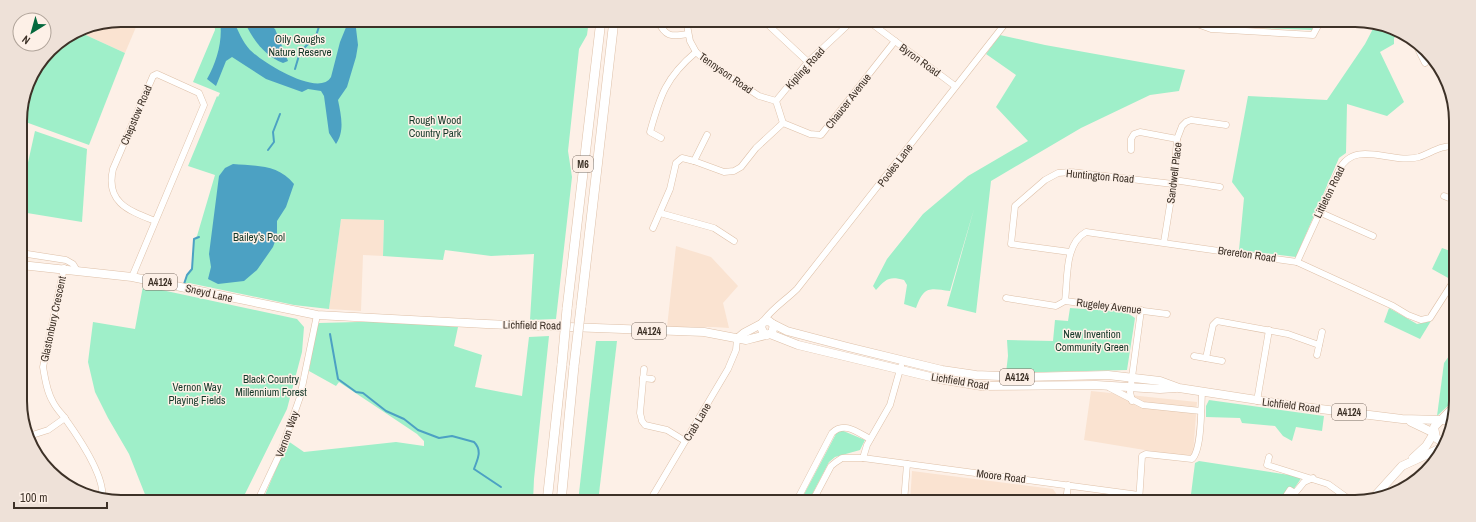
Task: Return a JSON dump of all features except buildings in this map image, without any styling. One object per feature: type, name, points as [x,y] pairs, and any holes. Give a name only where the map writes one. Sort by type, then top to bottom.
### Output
[{"type":"highway","name":"M6","points":[[548,495],[567,309],[600,27]]},
{"type":"highway","name":"M6","points":[[562,495],[574,366],[613,27]]},
{"type":"main road","name":"Sneyd Lane","points":[[27,265],[76,269],[132,277],[326,316]]},
{"type":"main road","name":"Lichfield Road","points":[[326,316],[486,324],[704,332],[746,340],[769,334],[798,345],[980,386],[1096,385],[1132,386],[1160,389],[1179,388]]},
{"type":"main road","name":"A4124","points":[[737,339],[744,333],[767,321],[773,324]]},
{"type":"main road","points":[[762,324],[761,331],[769,334],[774,329],[773,324]]},
{"type":"main road","name":"Lichfield Road","points":[[773,324],[781,329],[793,333],[942,370],[989,377],[1089,374],[1133,377],[1160,381],[1179,388],[1256,400],[1402,419],[1447,420]]},
{"type":"main road","points":[[1378,492],[1393,474],[1408,463],[1426,446],[1434,433],[1436,424],[1448,413]]},
{"type":"main road","name":"Lichfield Road","points":[[1402,419],[1424,427],[1434,433],[1440,441]]},
{"type":"main road","points":[[1408,463],[1434,451]]},
{"type":"street","points":[[662,27],[667,35],[671,37],[688,34]]},
{"type":"street","name":"Tennyson Road","points":[[687,27],[688,34],[696,52],[707,62],[759,96],[776,101]]},
{"type":"street","points":[[770,27],[808,62]]},
{"type":"street","name":"Kipling Road","points":[[776,101],[808,62],[844,27]]},
{"type":"street","name":"Byron Road","points":[[876,27],[955,86]]},
{"type":"street","name":"Pooles Lane","points":[[762,324],[767,316],[779,307],[797,289],[870,198],[955,86],[1002,27]]},
{"type":"street","points":[[1205,27],[1211,29],[1313,35],[1317,27]]},
{"type":"street","name":"Chaucer Avenue","points":[[783,123],[810,134],[821,136],[895,41]]},
{"type":"street","points":[[661,138],[650,132],[657,107],[672,74],[696,52]]},
{"type":"street","points":[[1422,56],[1425,63]]},
{"type":"street","name":"Chepstow Road","points":[[132,277],[204,105],[199,93],[157,74],[153,76],[113,169],[110,182],[113,193],[123,206],[155,221]]},
{"type":"street","points":[[654,228],[673,178],[676,163],[682,158],[724,172],[734,171],[741,167],[756,148],[783,123],[776,101]]},
{"type":"street","name":"Sandwell Place","points":[[1164,242],[1173,182],[1177,139],[1182,126],[1191,120],[1226,125]]},
{"type":"street","points":[[1131,150],[1131,139],[1134,134],[1140,132],[1177,139]]},
{"type":"street","points":[[694,161],[706,135]]},
{"type":"street","name":"Littleton Road","points":[[1297,262],[1342,164],[1348,157],[1358,154],[1401,158],[1418,157],[1431,151],[1449,146]]},
{"type":"street","name":"Huntington Road","points":[[1070,252],[1011,244],[1016,206],[1045,180],[1058,173],[1071,172],[1173,182]]},
{"type":"street","points":[[1173,182],[1220,187]]},
{"type":"street","points":[[1444,196],[1449,198]]},
{"type":"street","points":[[1319,212],[1373,236]]},
{"type":"street","points":[[660,213],[714,228],[734,241]]},
{"type":"street","name":"Brereton Road","points":[[1065,301],[1070,252],[1078,236],[1086,232],[1297,262],[1421,320],[1430,318],[1449,288]]},
{"type":"street","points":[[27,254],[66,260],[73,264],[76,269]]},
{"type":"street","name":"Glastonbury Crescent","points":[[64,268],[43,367],[45,382],[53,402],[65,418],[99,474],[102,484],[102,493]]},
{"type":"street","name":"Rugeley Avenue","points":[[1006,298],[1056,306],[1065,301],[1167,314]]},
{"type":"street","name":"Pooles Lane","points":[[773,324],[775,313],[779,307]]},
{"type":"street","points":[[1132,401],[1130,397],[1141,310]]},
{"type":"street","name":"Vernon Way","points":[[260,495],[281,451],[300,397],[316,315]]},
{"type":"street","points":[[1206,358],[1213,326],[1217,321],[1288,334],[1319,345]]},
{"type":"street","points":[[1256,400],[1270,330]]},
{"type":"street","points":[[1317,355],[1322,332]]},
{"type":"street","name":"Crab Lane","points":[[653,495],[728,369],[736,350],[737,339]]},
{"type":"street","points":[[1194,356],[1222,362]]},
{"type":"street","points":[[863,458],[870,439],[890,404],[902,360]]},
{"type":"street","points":[[644,369],[640,413],[642,421],[645,425],[668,430],[685,441]]},
{"type":"street","points":[[642,378],[652,379]]},
{"type":"street","points":[[1096,385],[1113,389],[1143,406],[1201,411]]},
{"type":"street","points":[[1139,494],[1142,456],[1146,454],[1192,459],[1197,453],[1202,392]]},
{"type":"street","points":[[33,435],[48,430],[65,418]]},
{"type":"street","points":[[800,495],[832,433],[837,428],[843,426],[852,428],[870,439]]},
{"type":"street","points":[[1269,457],[1267,465],[1313,478],[1328,484],[1343,495]]},
{"type":"street","name":"Moore Road","points":[[816,495],[831,466],[842,458],[863,458],[1139,494]]},
{"type":"street","points":[[905,495],[907,464]]},
{"type":"street","points":[[1287,495],[1290,490],[1294,493],[1304,482],[1313,478]]},
{"type":"street","points":[[1067,495],[1068,485]]},
{"type":"shaded area","points":[[136,27],[125,53],[84,34],[108,28]]},
{"type":"shaded area","points":[[341,218],[384,220],[383,256],[363,255],[361,311],[329,309]]},
{"type":"shaded area","points":[[676,246],[711,257],[738,286],[723,303],[729,328],[667,327]]},
{"type":"shaded area","points":[[1091,391],[1197,402],[1193,454],[1187,457],[1084,440]]},
{"type":"shaded area","points":[[912,471],[1053,489],[1057,495],[910,495]]},
{"type":"green space","name":"Rough Wood Country Park","points":[[215,27],[588,27],[587,35],[579,49],[568,151],[572,177],[556,319],[530,320],[534,254],[491,256],[445,250],[443,260],[383,256],[384,220],[341,219],[329,309],[294,305],[189,283],[184,284],[187,275],[192,269],[194,239],[197,236],[215,175],[188,166],[217,96],[218,97],[220,93],[193,82],[215,30]]},
{"type":"green space","points":[[1237,27],[1314,27],[1312,30]]},
{"type":"green space","points":[[1373,29],[1396,36],[1394,38],[1394,44],[1380,52],[1404,102],[1387,116],[1347,104],[1346,153],[1339,158],[1296,257],[1239,250],[1244,198],[1232,182],[1248,96],[1327,100],[1365,44]]},
{"type":"green space","points":[[84,34],[125,53],[89,145],[27,123],[30,96],[34,85],[50,59],[64,46]]},
{"type":"green space","points":[[1000,35],[1045,45],[1185,70],[1179,91],[1150,95],[1081,128],[991,181],[976,313],[947,306],[974,209],[950,291],[937,289],[928,290],[922,296],[916,308],[904,304],[907,285],[904,280],[895,278],[888,279],[876,290],[873,286],[887,259],[923,214],[968,176],[1028,141],[996,107],[1016,75],[986,54]]},
{"type":"green space","points":[[35,131],[87,149],[82,222],[27,213],[27,167]]},
{"type":"green space","points":[[1442,248],[1449,251],[1449,278],[1432,269]]},
{"type":"green space","name":"Vernon Way Playing Fields","points":[[143,286],[297,319],[304,327],[302,352],[287,409],[244,495],[145,495],[129,454],[95,392],[88,362],[93,322],[135,329]]},
{"type":"green space","name":"New Invention Community Green","points":[[1070,308],[1126,312],[1135,318],[1127,370],[1006,373],[1008,356],[1007,340],[1053,341],[1055,320],[1068,321]]},
{"type":"green space","points":[[1389,308],[1417,324],[1431,321],[1420,339],[1384,322]]},
{"type":"green space","points":[[397,321],[458,327],[454,346],[482,355],[475,387],[522,396],[529,337],[549,336],[533,495],[265,495],[288,441],[304,452],[396,442],[424,446],[424,441],[417,434],[339,382],[336,386],[309,371],[316,330],[319,323]]},
{"type":"green space","points":[[596,341],[617,341],[599,495],[579,495]]},
{"type":"green space","points":[[1449,356],[1449,405],[1437,416],[1444,363]]},
{"type":"green space","points":[[1209,400],[1324,416],[1322,431],[1296,427],[1292,441],[1283,436],[1275,426],[1242,423],[1240,418],[1206,417],[1206,406]]},
{"type":"green space","points":[[841,430],[865,440],[860,450],[835,457],[829,462],[812,495],[804,495],[837,432]]},
{"type":"green space","points":[[1199,461],[1302,477],[1290,495],[1191,495],[1195,463]]},
{"type":"water","points":[[236,27],[247,47],[256,55],[290,76],[303,81],[315,83],[325,82],[331,77],[340,42],[346,27],[356,27],[358,45],[356,57],[347,87],[338,100],[341,117],[341,134],[336,144],[329,133],[324,96],[321,91],[308,89],[302,92],[266,79],[232,57],[226,61],[216,86],[207,79],[214,65],[218,51],[221,28]]},
{"type":"water","points":[[247,27],[272,27],[275,29],[288,61],[283,63],[270,56],[260,47]]},
{"type":"water","points":[[233,164],[274,169],[288,177],[294,184],[286,207],[277,221],[277,236],[273,247],[257,270],[244,281],[218,284],[208,279],[211,267],[209,254],[219,176],[225,168]]},
{"type":"waterway","points":[[295,69],[300,52],[316,36],[319,27]]},
{"type":"waterway","points":[[268,150],[274,142],[273,132],[280,114]]},
{"type":"waterway","points":[[184,284],[187,275],[192,269],[194,239],[199,237]]},
{"type":"waterway","points":[[330,334],[338,379],[356,392],[363,393],[386,411],[404,419],[418,430],[439,438],[452,436],[474,442],[477,445],[479,452],[474,469],[501,487]]},
{"type":"park label","name":"Oily Goughs Nature Reserve","points":[[300,45]]},
{"type":"park label","name":"Bailey's Pool","points":[[259,237]]},
{"type":"park label","name":"Black Country Millennium Forest","points":[[271,385]]}]
